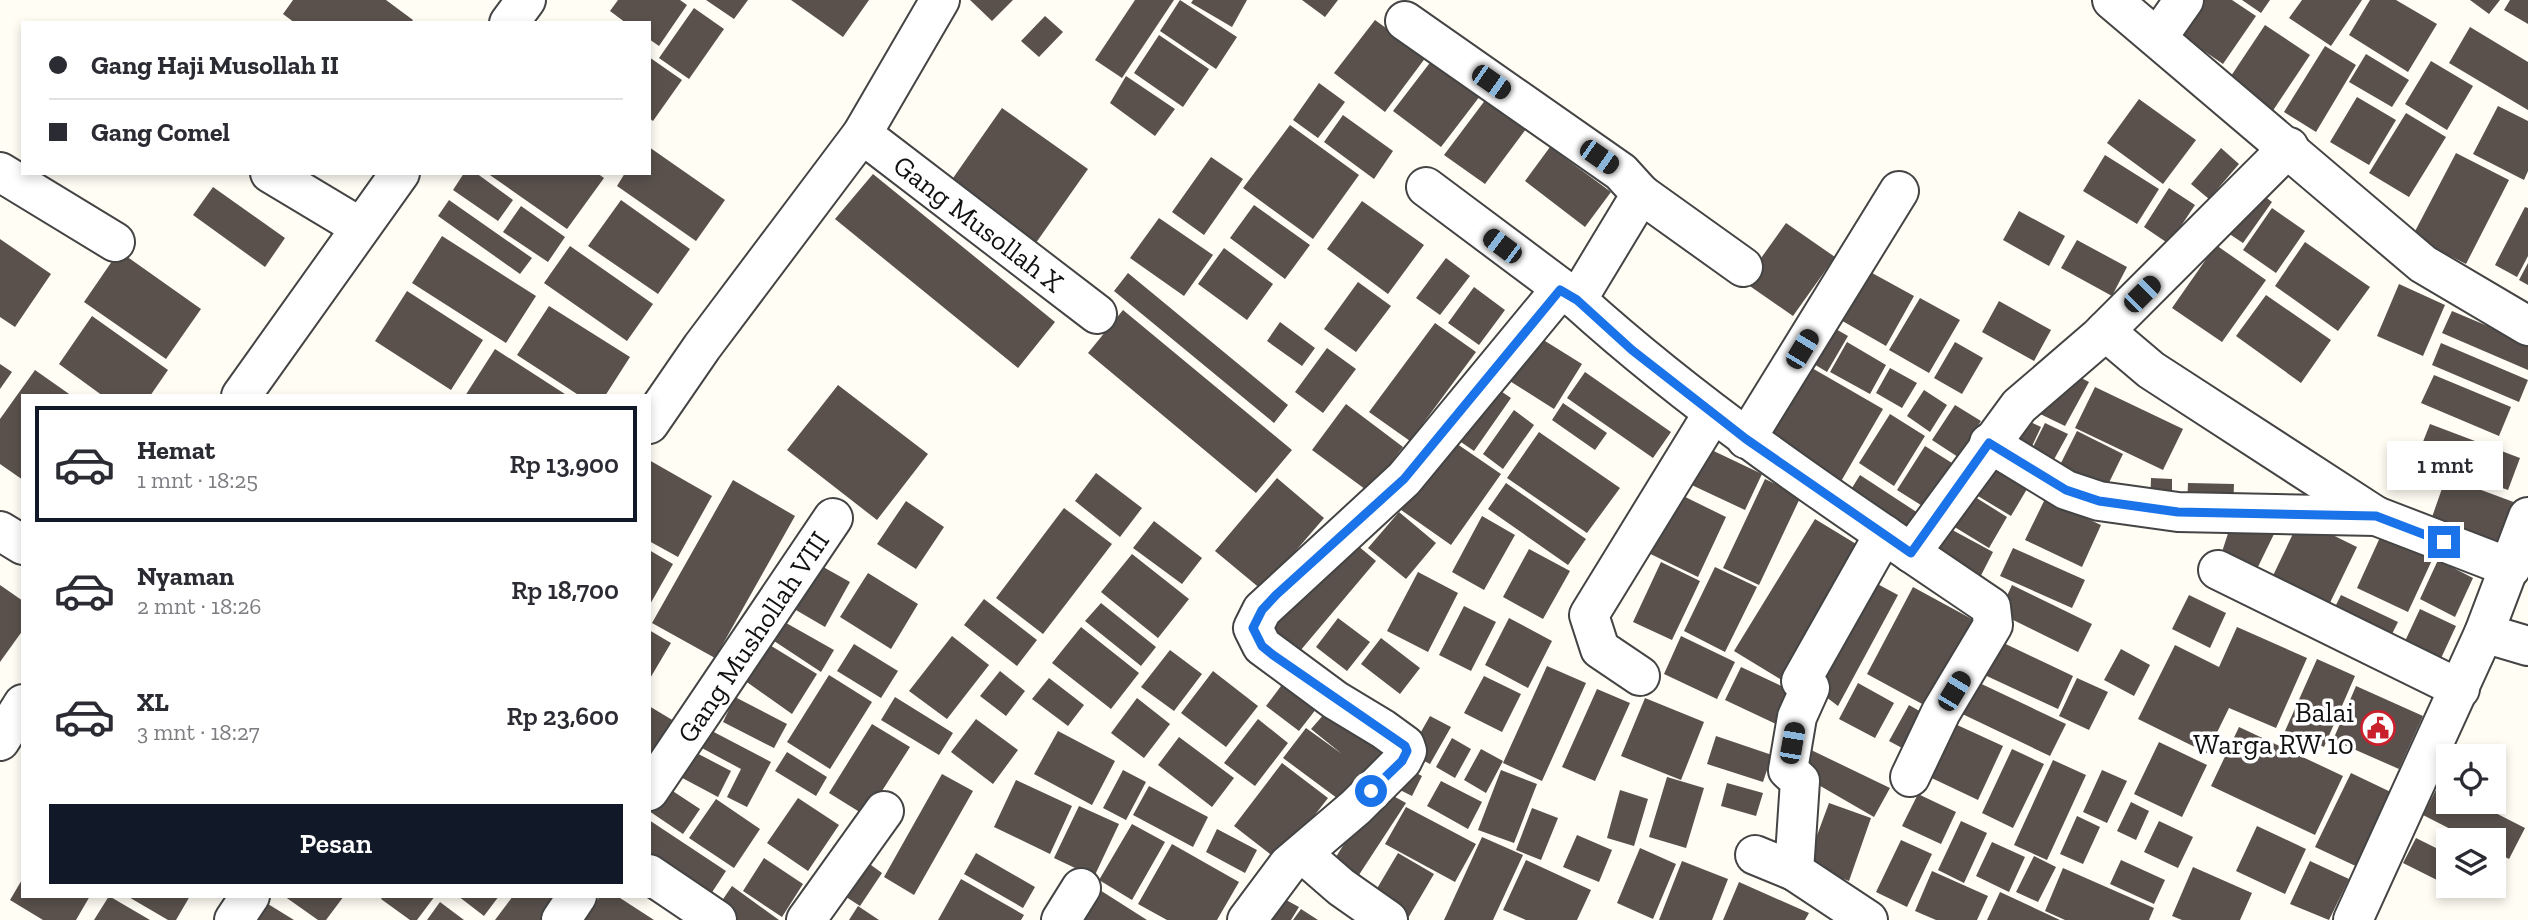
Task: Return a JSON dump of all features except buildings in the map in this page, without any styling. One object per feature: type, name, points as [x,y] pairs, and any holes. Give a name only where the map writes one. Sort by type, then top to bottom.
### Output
[{"type":"street","points":[[510,21],[526,0]]},
{"type":"street","points":[[651,421],[702,347],[862,134],[940,0]]},
{"type":"street","points":[[2158,37],[2185,0]]},
{"type":"street","points":[[2114,3],[2289,147],[2423,264],[2528,326]]},
{"type":"street","points":[[1405,21],[1621,172],[1642,194],[1743,267]]},
{"type":"street","name":"Gang Musollah X","points":[[862,134],[1097,314]]},
{"type":"street","points":[[1794,871],[1800,781],[1787,770],[1797,717],[1810,688],[1801,681],[1897,543],[1989,443],[2019,406],[2105,331],[2289,147]]},
{"type":"street","points":[[0,172],[115,242]]},
{"type":"street","points":[[274,175],[360,227]]},
{"type":"street","points":[[246,394],[399,175]]},
{"type":"street","points":[[1426,187],[1569,295],[1632,350],[1746,439],[1990,607],[1993,625],[1941,712],[1910,777]]},
{"type":"street","points":[[1746,439],[1899,191]]},
{"type":"street","points":[[1247,920],[1288,865],[1356,807],[1402,761],[1407,751],[1405,746],[1383,729],[1335,700],[1262,646],[1253,628],[1262,610],[1404,479],[1569,295],[1642,194]]},
{"type":"street","points":[[2105,331],[2151,370],[2376,516],[2511,568]]},
{"type":"street","points":[[1640,676],[1600,649],[1589,615],[1713,414]]},
{"type":"street","points":[[1989,443],[2066,490],[2099,501],[2178,512],[2376,516]]},
{"type":"street","points":[[2354,920],[2484,633],[2511,568],[2528,517]]},
{"type":"street","name":"Gang Mushollah VIII","points":[[651,788],[833,518]]},
{"type":"street","points":[[0,531],[21,544]]},
{"type":"street","points":[[2218,570],[2459,689]]},
{"type":"street","points":[[2484,633],[2528,646]]},
{"type":"street","points":[[0,740],[21,707]]},
{"type":"street","points":[[806,920],[884,811]]},
{"type":"street","points":[[1303,854],[1341,887],[1388,920]]},
{"type":"street","points":[[1755,855],[1794,871],[1868,920]]},
{"type":"street","points":[[651,875],[717,920]]},
{"type":"street","points":[[234,920],[249,898]]},
{"type":"street","points":[[561,920],[576,898]]},
{"type":"place","name":"Balai Warga RW 10","points":[[2378,728]]},
{"type":"route","points":[[1371,791],[1402,761],[1407,751],[1405,746],[1273,655],[1262,646],[1253,628],[1262,610],[1276,595],[1404,479],[1560,290],[1577,300],[1632,350],[1746,439],[1911,553],[1989,443],[2066,490],[2099,501],[2178,512],[2376,516],[2444,542]]}]
